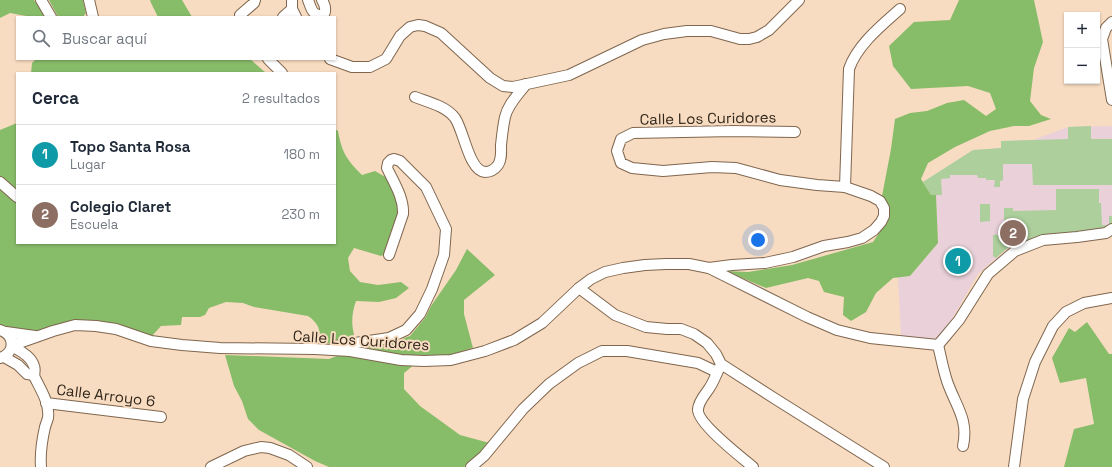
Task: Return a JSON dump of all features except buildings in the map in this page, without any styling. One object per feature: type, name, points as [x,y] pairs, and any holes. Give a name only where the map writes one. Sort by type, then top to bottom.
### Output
[{"type":"street","points":[[41,0],[50,16]]},
{"type":"street","points":[[89,0],[93,16]]},
{"type":"street","points":[[240,16],[254,3],[255,0]]},
{"type":"street","points":[[308,0],[312,10],[316,14],[320,15],[325,12],[326,8],[322,0]]},
{"type":"street","points":[[333,60],[352,67],[370,67],[386,59],[400,36],[410,27],[418,25],[425,26],[441,33],[490,78],[504,86],[513,87],[569,76],[642,40],[664,34],[687,31],[711,31],[740,39],[757,37],[769,30],[799,0]]},
{"type":"street","points":[[284,16],[293,9]]},
{"type":"street","points":[[845,187],[849,69],[855,56],[872,33],[900,9]]},
{"type":"street","points":[[1112,22],[1106,28],[1102,39],[1112,100]]},
{"type":"street","points":[[269,60],[281,72]]},
{"type":"street","points":[[415,97],[440,107],[455,118],[463,134],[473,162],[479,170],[488,172],[495,169],[500,161],[505,117],[511,104],[526,84]]},
{"type":"street","name":"Calle Los Curidores","points":[[12,345],[76,325],[116,329],[151,341],[166,344],[220,348],[315,349],[350,352],[401,360],[451,360],[485,351],[514,340],[542,323],[579,288],[591,279],[605,272],[624,268],[666,264],[689,264],[709,268],[732,264],[765,263],[792,257],[824,246],[862,238],[874,230],[882,222],[884,216],[884,208],[880,201],[871,196],[845,187],[780,180],[736,168],[712,167],[663,171],[632,168],[621,162],[617,151],[621,139],[632,133],[734,131],[795,132]]},
{"type":"street","points":[[315,349],[389,338],[406,330],[420,314],[432,289],[444,255],[446,229],[426,187],[400,161],[394,159],[388,163],[387,168],[404,208],[389,255]]},
{"type":"street","points":[[0,182],[16,196]]},
{"type":"street","points":[[938,344],[959,320],[988,274],[1015,251],[1043,240],[1091,235],[1106,232],[1112,229]]},
{"type":"street","points":[[709,268],[807,317],[837,330],[870,338],[938,344]]},
{"type":"street","points":[[579,288],[615,315],[646,327],[681,329],[694,334],[707,343],[716,354],[719,368],[710,387],[702,397],[698,410],[699,415],[715,434],[753,467]]},
{"type":"street","points":[[1014,467],[1024,399],[1035,362],[1053,326],[1066,312],[1084,303],[1112,298]]},
{"type":"street","points":[[3,331],[37,336]]},
{"type":"street","points":[[3,331],[11,340],[12,345],[31,359],[35,367],[34,375],[46,403],[48,417],[41,451],[41,467]]},
{"type":"street","points":[[938,344],[947,381],[964,424],[966,436],[964,446]]},
{"type":"street","points":[[2,357],[8,354],[12,345]]},
{"type":"street","points":[[471,467],[484,456],[523,409],[549,384],[578,363],[602,351],[627,352],[686,360],[719,368],[777,400],[884,467]]},
{"type":"street","points":[[2,357],[18,365],[27,374],[34,375]]},
{"type":"street","name":"Calle Arroyo 6","points":[[46,403],[161,417]]},
{"type":"street","points":[[211,467],[244,451],[261,447],[270,448],[289,455],[307,467]]},
{"type":"shaded area","points":[[1112,126],[1112,230],[1039,238],[1010,246],[978,274],[945,331],[934,339],[901,337],[898,277],[910,276],[938,243],[936,195],[923,182],[973,150],[1001,148],[1001,141],[1033,140],[1068,127]]},
{"type":"green space","points":[[0,0],[34,0],[45,16],[26,16],[10,13],[0,18]]},
{"type":"green space","points":[[49,0],[83,0],[86,13],[84,16],[57,16]]},
{"type":"green space","points":[[150,0],[182,0],[191,16],[158,16]]},
{"type":"green space","points":[[959,0],[1034,0],[1043,42],[1034,68],[1030,101],[1041,115],[1051,119],[1029,126],[1014,126],[990,131],[955,147],[928,163],[921,179],[931,195],[936,195],[938,243],[910,276],[893,278],[876,293],[866,312],[851,321],[843,315],[844,297],[824,292],[819,281],[808,278],[766,288],[726,271],[748,272],[792,265],[873,242],[885,224],[888,208],[882,196],[895,119],[910,113],[927,111],[947,103],[964,100],[986,116],[996,109],[990,93],[968,86],[911,89],[893,66],[889,46],[914,22],[950,20]]},
{"type":"green space","points":[[35,60],[251,60],[265,72],[31,72],[32,63]]},
{"type":"green space","points":[[16,123],[16,244],[336,244],[336,130],[338,131],[343,151],[352,165],[362,175],[375,171],[387,178],[393,187],[400,212],[390,252],[381,256],[354,248],[348,258],[350,271],[360,282],[378,285],[401,282],[409,288],[396,298],[379,302],[356,301],[352,318],[354,334],[350,340],[323,344],[320,346],[318,326],[308,316],[254,307],[243,303],[226,302],[209,308],[205,315],[200,317],[182,317],[181,325],[161,326],[152,336],[103,322],[80,320],[35,332],[0,328],[0,130]]},
{"type":"green space","points":[[1091,126],[1091,139],[1112,139],[1112,185],[1033,185],[1032,164],[1003,164],[1003,180],[1000,181],[1000,187],[994,187],[995,180],[978,178],[977,175],[950,175],[950,178],[941,179],[942,195],[931,195],[923,182],[973,150],[1001,148],[1001,141],[1068,139],[1068,127]]},
{"type":"green space","points":[[1056,189],[1099,189],[1102,225],[1109,225],[1109,216],[1112,216],[1112,230],[1039,238],[1015,244],[1010,246],[996,258],[993,256],[993,235],[1004,234],[1004,208],[1013,208],[1013,211],[1056,210]]},
{"type":"green space","points":[[980,204],[990,204],[990,221],[980,222]]},
{"type":"green space","points":[[467,249],[495,275],[464,300],[464,314],[473,348],[440,358],[420,360],[404,373],[404,389],[420,406],[460,435],[497,445],[464,467],[329,467],[315,461],[259,430],[248,419],[242,401],[234,386],[225,355],[329,359],[352,350],[385,345],[410,336],[425,318],[431,306],[456,270]]},
{"type":"green space","points":[[1087,322],[1109,354],[1112,354],[1112,467],[1064,467],[1074,429],[1094,424],[1086,378],[1060,383],[1052,358],[1069,328],[1075,332]]},
{"type":"place","name":"Colegio Claret","points":[[1013,233]]},
{"type":"place","name":"Topo Santa Rosa","points":[[958,261]]}]
